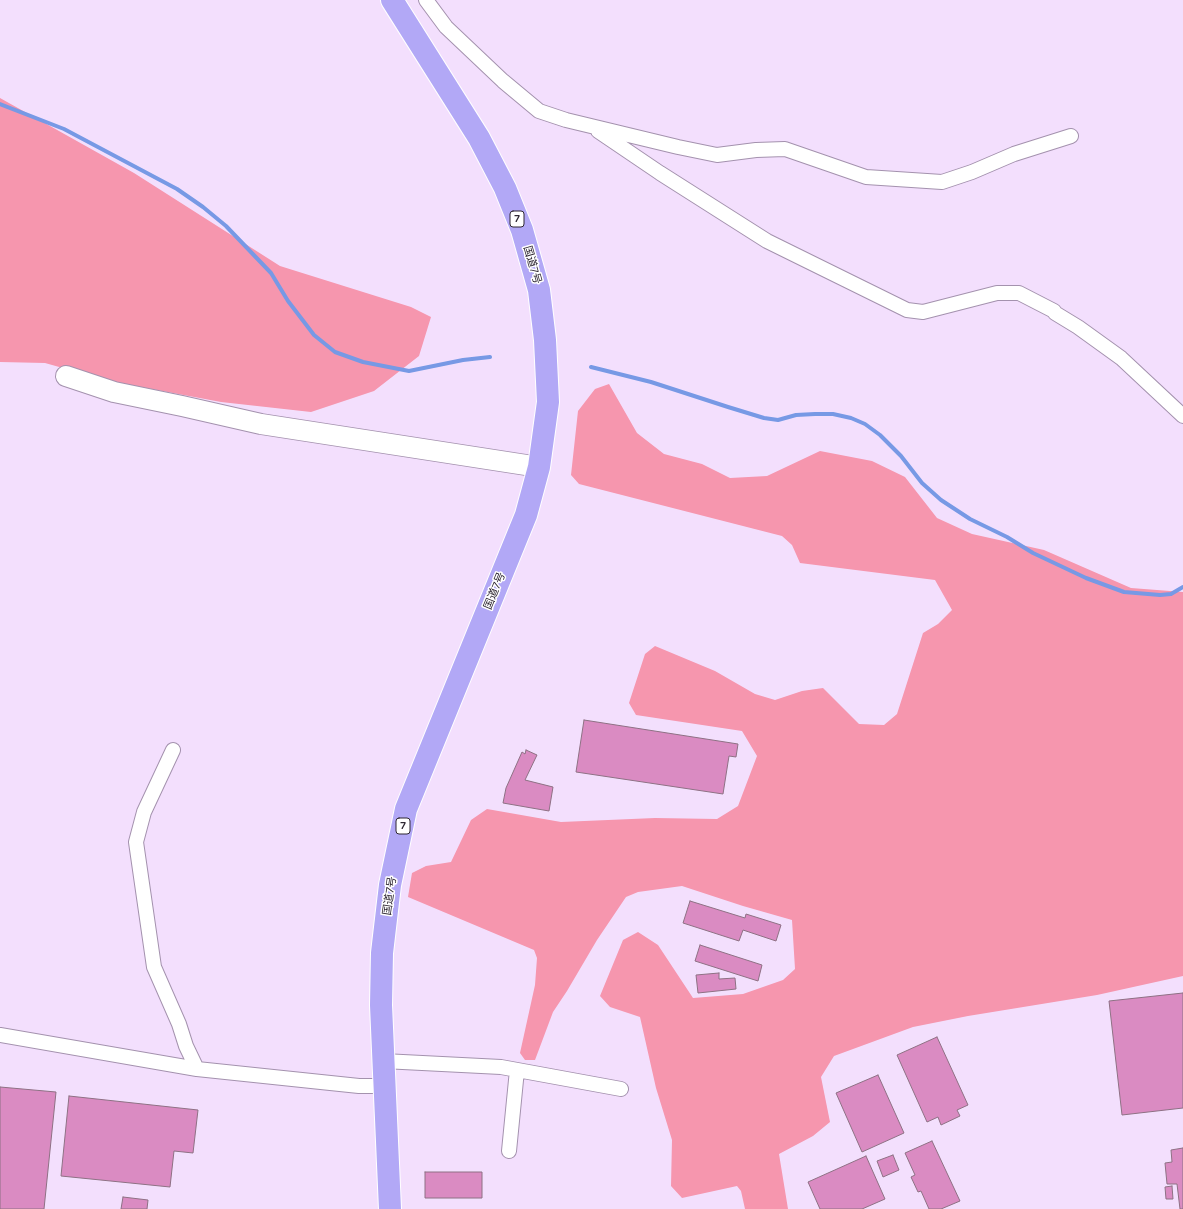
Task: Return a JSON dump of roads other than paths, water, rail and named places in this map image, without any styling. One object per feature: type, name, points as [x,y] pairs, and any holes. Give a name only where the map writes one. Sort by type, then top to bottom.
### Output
[{"type":"highway","name":"国道7号","points":[[390,1209],[381,1005],[382,953],[390,886],[406,809],[526,515],[539,467],[548,402],[545,340],[539,290],[522,230],[505,188],[479,138],[392,0]]},
{"type":"street","points":[[426,0],[446,27],[503,81],[539,110],[566,120],[678,147],[717,155],[756,150],[785,149],[866,177],[942,182],[972,172],[1014,154],[1070,136]]},
{"type":"street","points":[[589,125],[660,173],[767,240],[907,310],[923,312],[997,293],[1019,292],[1054,311],[1121,358],[1183,416]]},
{"type":"street","points":[[66,376],[114,392],[261,424],[539,467]]},
{"type":"street","points":[[173,750],[144,812],[136,842],[154,967],[179,1024],[186,1046],[197,1069]]},
{"type":"street","points":[[0,1034],[197,1069],[359,1086],[384,1086]]},
{"type":"street","points":[[383,1061],[501,1067],[621,1089]]},
{"type":"street","points":[[509,1152],[516,1070]]},
{"type":"waterway","points":[[0,104],[64,129],[177,189],[203,207],[226,226],[271,273],[288,301],[314,335],[335,352],[363,362],[409,371],[463,360],[490,357]]},
{"type":"waterway","points":[[591,367],[651,382],[764,418],[778,420],[796,415],[815,414],[833,414],[851,418],[865,424],[880,435],[901,456],[922,483],[941,500],[970,519],[1007,537],[1033,553],[1086,578],[1124,592],[1160,595],[1171,594],[1183,587]]}]
